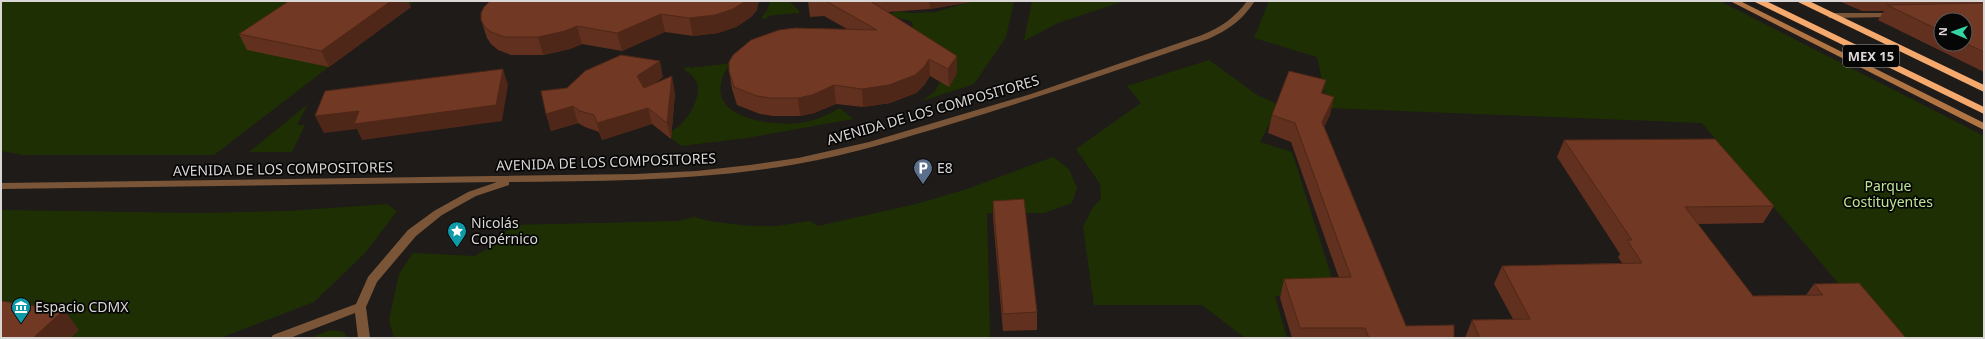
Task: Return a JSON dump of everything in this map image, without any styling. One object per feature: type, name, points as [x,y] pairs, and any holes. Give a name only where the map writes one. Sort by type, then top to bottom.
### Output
[{"type":"highway","name":"MEX 15","points":[[1758,1],[1984,111]]},
{"type":"highway","name":"MEX 15","points":[[1801,1],[1984,89]]},
{"type":"street","name":"AVENIDA DE LOS COMPOSITORES","points":[[1,186],[514,180],[635,177],[696,174],[798,161],[871,145],[1026,98],[1205,37],[1223,29],[1234,21],[1242,14],[1251,1]]},
{"type":"street","points":[[1734,1],[1984,127]]},
{"type":"street","points":[[1832,16],[1899,15]]},
{"type":"street","points":[[364,338],[360,307],[372,280],[412,234],[438,213],[472,194],[514,180]]},
{"type":"street","points":[[277,338],[360,307]]},
{"type":"green space","points":[[1,1],[415,1],[214,155],[23,155],[1,151]]},
{"type":"green space","points":[[771,1],[789,1],[800,12],[797,14],[768,16],[765,19],[761,18],[766,12]]},
{"type":"green space","points":[[973,1],[1014,1],[1006,37],[974,84],[922,101],[935,91],[941,80],[909,33],[913,25],[911,21],[886,15],[898,11],[911,13],[936,12]]},
{"type":"green space","points":[[1032,1],[1124,1],[1058,23],[1024,41]]},
{"type":"green space","name":"Parque Costituyentes","points":[[1269,1],[1720,1],[1984,136],[1984,338],[1885,338],[1702,123],[1328,108],[1317,57],[1254,38]]},
{"type":"green space","points":[[1209,60],[1257,95],[1279,105],[1260,142],[1292,152],[1337,294],[1275,296],[1287,338],[1245,338],[1202,305],[1094,305],[1083,227],[1092,209],[1101,198],[1100,184],[1076,149],[1141,103],[1127,86]]},
{"type":"green space","points":[[732,63],[722,78],[721,96],[727,106],[737,113],[749,118],[763,121],[789,124],[811,121],[840,108],[853,119],[747,138],[681,146],[666,134],[679,126],[689,114],[695,103],[698,92],[695,78],[683,69],[689,66],[690,68]]},
{"type":"green space","points":[[308,104],[297,125],[305,125],[292,152],[249,152]]},
{"type":"green space","points":[[1053,157],[1069,169],[1077,188],[1072,203],[1044,213],[987,213],[990,338],[394,338],[389,320],[399,274],[413,253],[475,256],[497,243],[511,225],[678,221],[694,217],[709,221],[750,226],[777,226],[810,221],[818,226],[916,204],[967,189]]},
{"type":"green space","points":[[387,204],[397,211],[366,252],[314,302],[220,338],[1,338],[1,210],[199,213],[287,211]]},
{"type":"green space","points":[[330,330],[344,332],[347,338],[310,338]]},
{"type":"building","points":[[289,1],[391,1],[321,51],[239,34]]},
{"type":"building","points":[[490,1],[746,1],[733,9],[715,15],[689,18],[661,14],[617,33],[577,26],[565,31],[538,37],[505,37],[491,32],[485,27],[481,20],[481,13]]},
{"type":"building","points":[[826,1],[870,1],[957,56],[948,69],[929,59],[924,67],[915,75],[889,85],[862,89],[834,85],[812,95],[798,98],[770,98],[757,96],[734,87],[729,71],[729,62],[733,55],[751,40],[779,30],[795,28],[877,30]]},
{"type":"building","points":[[1984,3],[1984,52],[1973,47],[1973,12],[1933,12],[1933,27],[1887,5]]},
{"type":"building","points":[[621,55],[660,61],[637,76],[644,88],[672,76],[667,123],[648,108],[597,123],[594,115],[580,111],[573,106],[546,114],[541,91],[567,88],[585,71]]},
{"type":"building","points":[[503,69],[496,105],[354,124],[359,111],[315,116],[325,91]]},
{"type":"building","points":[[1289,71],[1326,80],[1321,93],[1334,97],[1322,122],[1406,326],[1454,325],[1454,338],[1369,338],[1365,328],[1300,328],[1284,279],[1351,277],[1295,123],[1272,115]]},
{"type":"building","points":[[1715,139],[1774,206],[1685,207],[1753,296],[1823,295],[1814,284],[1859,283],[1906,338],[1480,338],[1472,320],[1530,319],[1502,266],[1642,263],[1627,240],[1632,240],[1564,140]]},
{"type":"building","points":[[1024,199],[1037,312],[1003,314],[993,201]]},
{"type":"building","points":[[1,301],[64,310],[33,338],[1,338]]},
{"type":"place","name":"E8","points":[[923,185]]},
{"type":"place","name":"Nicolás Copérnico","points":[[457,248]]},
{"type":"place","name":"Espacio CDMX","points":[[21,324]]}]
